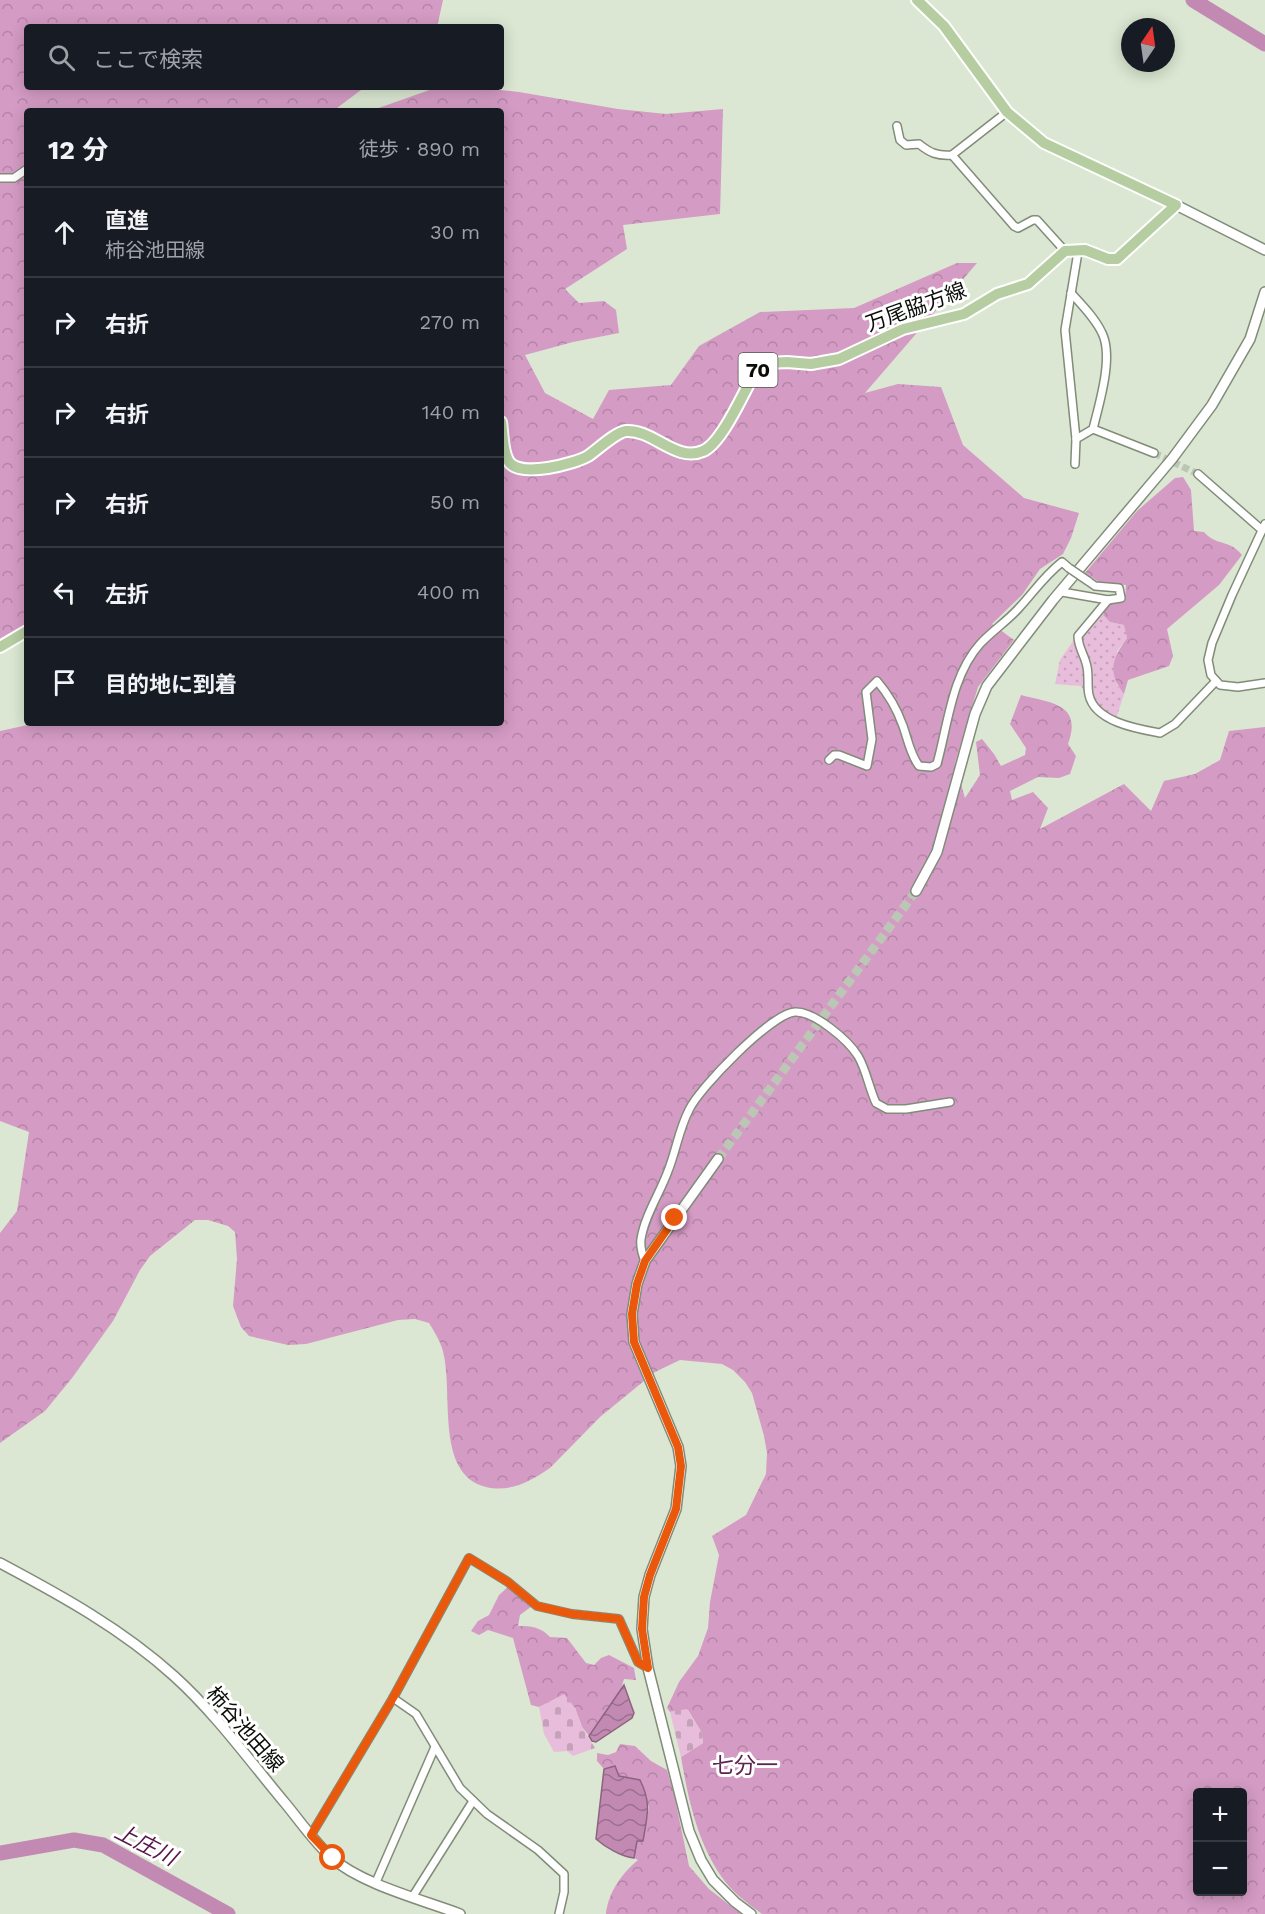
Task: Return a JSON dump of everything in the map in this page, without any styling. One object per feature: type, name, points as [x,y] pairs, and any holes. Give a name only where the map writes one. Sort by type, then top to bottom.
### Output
[{"type":"main road","points":[[917,0],[944,26],[1007,112],[1044,143],[1176,205],[1117,259],[1108,259],[1085,250],[1065,251]]},
{"type":"main road","name":"万尾脇方線","points":[[504,440],[510,463],[519,469],[563,466],[586,457],[623,431],[636,431],[686,453],[705,451],[717,442],[759,368],[769,363],[811,364],[839,359],[903,329],[964,314],[997,294],[1028,284],[1065,251]]},
{"type":"main road","points":[[0,647],[24,633]]},
{"type":"street","points":[[897,126],[900,140],[906,145],[919,144],[932,154],[952,155],[1007,112]]},
{"type":"street","points":[[952,155],[1014,226],[1018,228],[1033,219],[1037,220],[1065,251]]},
{"type":"street","points":[[0,178],[14,178],[24,171]]},
{"type":"street","points":[[1176,205],[1265,250]]},
{"type":"street","points":[[1075,464],[1076,439],[1065,330],[1078,252]]},
{"type":"street","points":[[915,891],[937,852],[975,714],[987,686],[1172,459],[1212,405],[1250,339],[1265,292]]},
{"type":"street","points":[[1071,293],[1089,312],[1102,332],[1106,345],[1102,392],[1093,429],[1076,439]]},
{"type":"street","points":[[1093,429],[1154,453]]},
{"type":"street","points":[[1198,474],[1264,527],[1212,643],[1208,660],[1211,675],[1220,685],[1238,687],[1265,683]]},
{"type":"street","points":[[829,760],[834,755],[839,755],[867,766],[872,739],[866,692],[877,681],[889,696],[899,717],[913,758],[919,766],[931,767],[937,764],[956,686],[972,655],[991,633],[1008,620],[1040,581],[1062,562],[1095,586],[1119,588],[1121,598],[1108,600],[1062,592]]},
{"type":"street","points":[[1108,600],[1078,636],[1078,647],[1086,659],[1088,670],[1089,697],[1096,708],[1119,724],[1160,733],[1175,724],[1216,681]]},
{"type":"street","points":[[645,1261],[641,1241],[644,1226],[669,1170],[689,1109],[718,1072],[752,1040],[786,1014],[796,1012],[814,1017],[852,1049],[859,1057],[876,1103],[887,1109],[906,1109],[950,1102]]},
{"type":"street","points":[[718,1160],[645,1261],[637,1284],[634,1304],[634,1342],[678,1447],[681,1466],[676,1509],[650,1575],[644,1597],[642,1629],[648,1668],[689,1831],[701,1860],[713,1880],[751,1914]]},
{"type":"street","points":[[311,1835],[393,1698],[469,1558],[508,1582],[537,1606],[572,1614],[619,1619],[638,1662],[648,1668]]},
{"type":"street","name":"柿谷池田線","points":[[0,1563],[107,1623],[175,1677],[216,1719],[311,1835],[333,1858],[355,1873],[460,1914]]},
{"type":"street","points":[[393,1698],[416,1714],[460,1788],[487,1814],[538,1850],[564,1874],[564,1892],[559,1914]]},
{"type":"street","points":[[376,1882],[435,1747]]},
{"type":"street","points":[[413,1896],[473,1801]]},
{"type":"green space","points":[[0,0],[443,0],[438,24],[24,24],[24,90],[361,90],[337,108],[24,108],[24,636],[0,648]]},
{"type":"green space","points":[[430,90],[500,90],[618,109],[666,114],[723,109],[720,214],[623,225],[627,249],[565,289],[579,303],[604,301],[616,310],[619,333],[525,355],[545,393],[593,419],[609,390],[671,385],[699,346],[760,312],[854,308],[957,263],[977,263],[865,393],[898,384],[941,387],[963,445],[1024,498],[1079,513],[1063,554],[1040,569],[1022,595],[992,624],[1014,640],[978,687],[955,763],[965,798],[980,775],[976,742],[982,739],[1001,766],[1025,755],[1026,748],[1010,724],[1021,695],[1061,707],[1071,720],[1068,744],[1076,756],[1070,774],[1059,778],[1038,777],[1010,791],[1012,800],[1033,792],[1048,808],[1040,829],[1124,784],[1151,811],[1164,781],[1195,774],[1220,760],[1229,731],[1265,727],[1265,1914],[762,1914],[725,1882],[713,1863],[700,1834],[681,1757],[703,1743],[702,1733],[688,1710],[670,1712],[667,1708],[679,1682],[698,1656],[708,1628],[710,1602],[719,1555],[712,1536],[746,1515],[766,1474],[767,1453],[752,1393],[733,1370],[722,1364],[680,1360],[655,1372],[600,1417],[550,1468],[520,1485],[503,1488],[486,1487],[469,1479],[459,1466],[452,1448],[445,1365],[441,1345],[429,1323],[415,1319],[398,1320],[306,1344],[288,1345],[249,1336],[241,1327],[233,1306],[237,1259],[235,1232],[228,1226],[208,1220],[195,1220],[150,1256],[113,1321],[45,1411],[0,1443],[0,1233],[17,1211],[29,1132],[0,1121],[0,731],[24,726],[504,726],[504,108],[378,108]]},
{"type":"green space","points":[[1183,477],[1191,490],[1194,531],[1204,532],[1213,540],[1232,546],[1242,555],[1219,585],[1167,629],[1173,656],[1169,666],[1128,680],[1124,694],[1115,679],[1114,666],[1115,659],[1127,638],[1124,625],[1110,622],[1103,615],[1107,606],[1125,598],[1126,585],[1099,582],[1085,573],[1137,511],[1175,478]]},
{"type":"green space","points":[[1096,608],[1110,622],[1124,625],[1127,638],[1117,651],[1117,685],[1124,694],[1116,719],[1092,701],[1081,686],[1055,684],[1060,660]]},
{"type":"green space","points":[[509,1586],[532,1606],[520,1615],[518,1626],[535,1628],[550,1637],[567,1638],[586,1663],[594,1665],[601,1658],[609,1655],[634,1668],[636,1680],[624,1679],[620,1692],[589,1736],[582,1727],[575,1708],[558,1699],[539,1707],[531,1705],[513,1638],[488,1630],[479,1635],[471,1631],[478,1621],[489,1615],[499,1595]]},
{"type":"green space","points":[[564,1694],[575,1708],[582,1727],[595,1748],[573,1756],[567,1751],[554,1752],[544,1734],[539,1707]]},
{"type":"green space","points":[[687,1709],[702,1733],[703,1743],[681,1757],[670,1712]]},
{"type":"green space","points":[[620,1744],[635,1746],[651,1761],[667,1770],[689,1866],[709,1889],[741,1914],[606,1914],[607,1906],[617,1884],[638,1860],[634,1858],[637,1841],[643,1841],[649,1807],[640,1780],[619,1776],[615,1766],[604,1769],[597,1761],[597,1753],[608,1755],[616,1752]]},
{"type":"water","points":[[624,1685],[634,1713],[632,1718],[596,1742],[592,1741],[589,1736]]},
{"type":"water","points":[[615,1766],[619,1776],[640,1780],[646,1796],[648,1810],[643,1841],[637,1841],[634,1858],[614,1851],[596,1839],[604,1769]]},
{"type":"waterway","points":[[1193,0],[1265,44]]},
{"type":"waterway","name":"上庄川","points":[[0,1853],[74,1840],[103,1845],[228,1914]]},
{"type":"tunnel","points":[[1154,453],[1198,474]]},
{"type":"tunnel","points":[[718,1159],[916,891]]},
{"type":"district","name":"七分一","points":[[745,1765]]},
{"type":"route","points":[[333,1858],[311,1835],[393,1698],[469,1558],[508,1582],[537,1606],[572,1614],[619,1619],[638,1662],[648,1668],[642,1629],[644,1597],[650,1575],[676,1509],[681,1466],[678,1447],[634,1342],[632,1314],[637,1284],[645,1261],[675,1218]]}]
